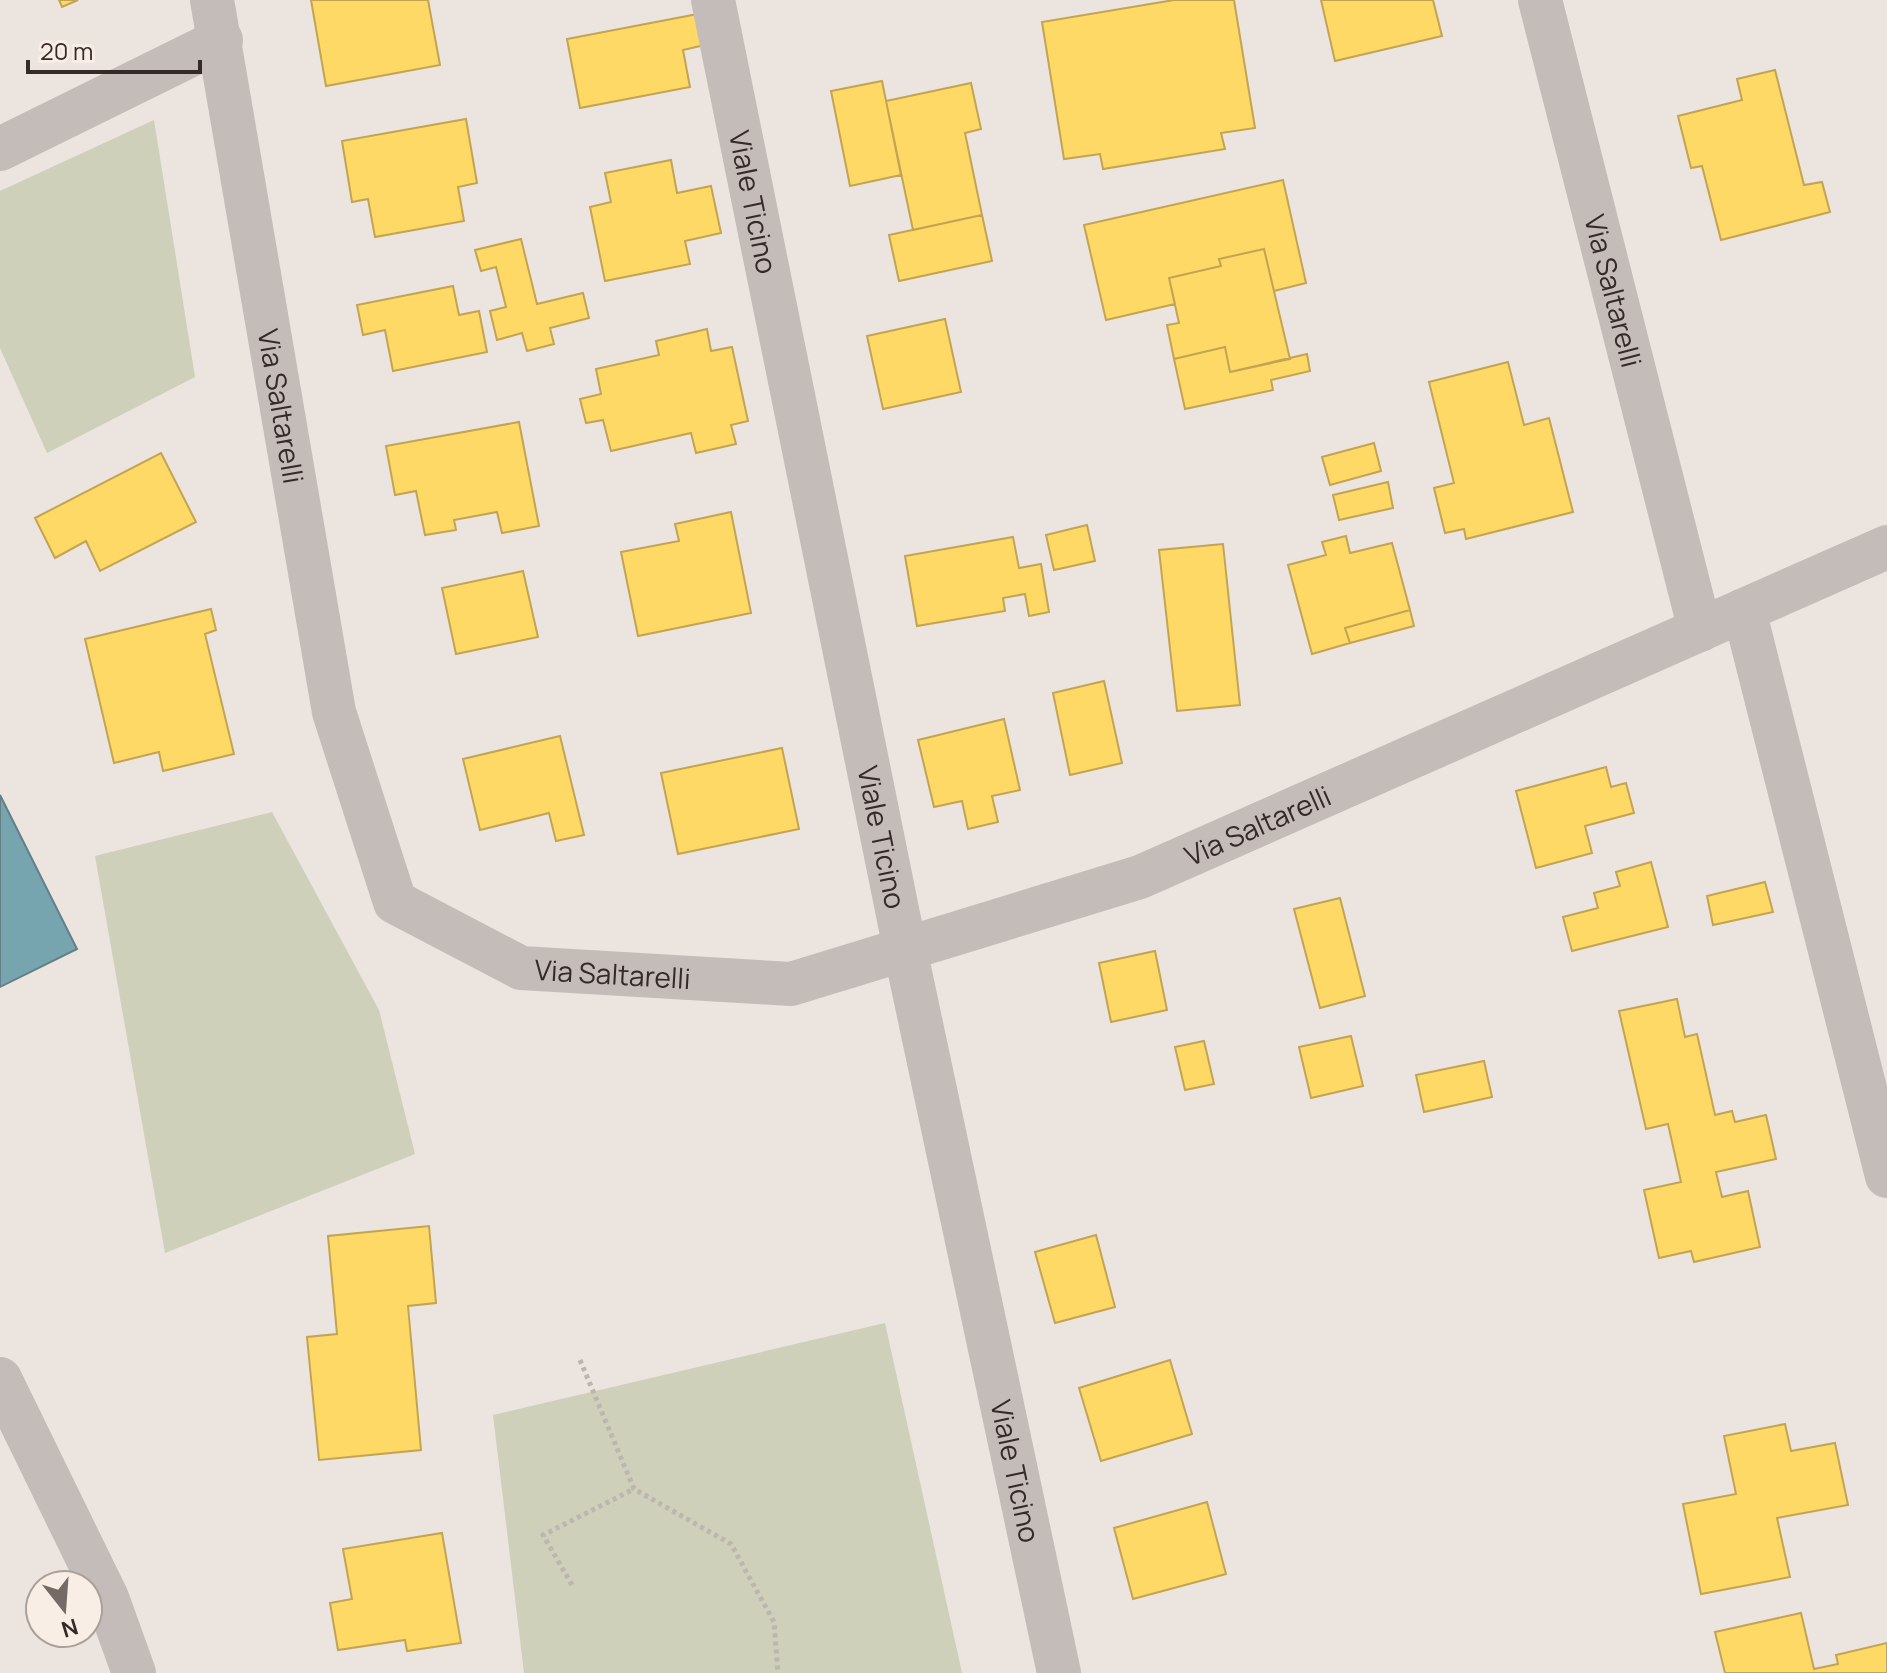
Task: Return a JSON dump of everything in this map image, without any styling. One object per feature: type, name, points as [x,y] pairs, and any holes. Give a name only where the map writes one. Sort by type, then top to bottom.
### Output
[{"type":"street","name":"Viale Ticino","points":[[713,0],[905,949],[1059,1673]]},
{"type":"street","name":"Via Saltarelli","points":[[1540,0],[1700,630]]},
{"type":"street","name":"Via Saltarelli","points":[[217,20],[334,712],[395,902],[521,968],[791,984],[1140,877],[1887,547]]},
{"type":"street","points":[[0,149],[217,20]]},
{"type":"street","points":[[1744,610],[1887,1176]]},
{"type":"street","points":[[0,1379],[107,1598],[134,1673]]},
{"type":"path","points":[[580,1360],[634,1489],[731,1544],[774,1622],[778,1673]]},
{"type":"path","points":[[572,1585],[543,1535],[634,1489]]},
{"type":"green space","points":[[154,120],[195,377],[47,453],[0,348],[0,191]]},
{"type":"green space","points":[[272,812],[379,1010],[415,1154],[165,1253],[95,856]]},
{"type":"green space","points":[[885,1323],[962,1673],[524,1673],[493,1415]]},
{"type":"building: Homes","points":[[59,0],[78,0],[62,7]]},
{"type":"building: Homes","points":[[311,0],[428,0],[440,65],[326,86]]},
{"type":"building: Homes","points":[[1174,0],[1234,0],[1255,128],[1221,133],[1225,149],[1103,169],[1100,154],[1064,159],[1042,22]]},
{"type":"building: Homes","points":[[1321,0],[1433,0],[1442,36],[1335,61]]},
{"type":"building: Homes","points":[[703,13],[709,44],[683,50],[690,87],[580,108],[567,39]]},
{"type":"building: Homes","points":[[1775,70],[1804,185],[1822,182],[1830,212],[1721,240],[1702,166],[1691,168],[1678,116],[1742,100],[1737,79]]},
{"type":"building: Homes","points":[[882,81],[901,175],[850,186],[831,91]]},
{"type":"building: Homes","points":[[971,83],[981,129],[965,133],[982,215],[913,230],[886,101]]},
{"type":"building: Homes","points":[[466,119],[477,183],[458,187],[464,221],[375,237],[368,199],[352,202],[342,141]]},
{"type":"building: Homes","points":[[671,160],[677,193],[711,186],[721,233],[685,241],[690,264],[605,281],[590,207],[611,202],[605,173]]},
{"type":"building: Homes","points":[[1283,180],[1306,283],[1274,291],[1264,249],[1219,259],[1221,266],[1169,278],[1175,304],[1106,320],[1084,225]]},
{"type":"building: Homes","points":[[982,215],[992,261],[899,281],[889,235]]},
{"type":"building: Homes","points":[[521,239],[537,304],[583,293],[589,318],[550,328],[554,344],[527,351],[522,333],[497,340],[490,311],[506,307],[496,267],[481,271],[475,250]]},
{"type":"building: Homes","points":[[1264,249],[1290,359],[1230,372],[1225,347],[1174,359],[1167,325],[1179,323],[1169,278],[1221,266],[1219,259]]},
{"type":"building: Homes","points":[[453,286],[459,315],[479,311],[487,352],[393,371],[385,330],[363,335],[357,305]]},
{"type":"building: Homes","points":[[945,319],[961,392],[883,409],[867,336]]},
{"type":"building: Homes","points":[[707,329],[711,351],[732,347],[748,421],[731,425],[736,444],[696,453],[691,433],[611,451],[603,420],[586,423],[580,399],[601,394],[596,369],[659,355],[656,341]]},
{"type":"building: Homes","points":[[1225,347],[1230,372],[1307,354],[1310,371],[1271,380],[1273,390],[1185,409],[1174,359]]},
{"type":"building: Homes","points":[[1508,362],[1524,425],[1549,418],[1573,512],[1466,539],[1464,529],[1445,533],[1434,488],[1454,483],[1429,382]]},
{"type":"building: Homes","points":[[519,422],[539,526],[502,533],[497,512],[454,520],[456,530],[425,535],[416,491],[395,495],[386,446]]},
{"type":"building: Homes","points":[[1374,443],[1381,471],[1330,485],[1322,457]]},
{"type":"building: Homes","points":[[161,453],[196,522],[100,571],[86,541],[55,558],[35,518]]},
{"type":"building: Homes","points":[[1388,482],[1393,508],[1339,520],[1333,495]]},
{"type":"building: Homes","points":[[731,512],[751,613],[638,636],[621,552],[679,541],[675,524]]},
{"type":"building: Homes","points":[[1087,525],[1095,561],[1054,570],[1046,535]]},
{"type":"building: Homes","points":[[1346,536],[1350,553],[1392,543],[1410,610],[1345,628],[1350,643],[1312,654],[1288,565],[1326,555],[1322,542]]},
{"type":"building: Homes","points":[[1013,537],[1019,568],[1041,564],[1049,612],[1029,616],[1025,594],[1003,598],[1005,611],[917,626],[905,556]]},
{"type":"building: Homes","points":[[1223,544],[1240,705],[1177,711],[1159,550]]},
{"type":"building: Homes","points":[[523,571],[538,637],[456,654],[442,588]]},
{"type":"building: Homes","points":[[211,609],[216,630],[205,634],[234,754],[163,771],[159,752],[114,763],[85,639]]},
{"type":"building: Homes","points":[[1410,610],[1414,626],[1350,643],[1345,628]]},
{"type":"building: Homes","points":[[1104,681],[1122,763],[1070,775],[1053,693]]},
{"type":"building: Homes","points":[[1004,719],[1020,790],[992,796],[998,822],[968,829],[962,801],[934,807],[918,740]]},
{"type":"building: Homes","points":[[560,736],[584,835],[556,841],[549,813],[480,830],[463,759]]},
{"type":"building: Homes","points":[[782,748],[799,829],[678,854],[661,773]]},
{"type":"building: Homes","points":[[1606,767],[1611,787],[1626,783],[1634,813],[1585,826],[1592,853],[1536,868],[1516,791]]},
{"type":"building: Homes","points":[[1651,862],[1668,927],[1572,951],[1563,917],[1598,908],[1594,893],[1620,886],[1616,872]]},
{"type":"building: Homes","points":[[1765,882],[1773,912],[1713,925],[1707,896]]},
{"type":"building: Homes","points":[[1340,898],[1365,996],[1320,1008],[1294,909]]},
{"type":"building: Homes","points":[[1155,951],[1167,1010],[1111,1022],[1099,963]]},
{"type":"building: Homes","points":[[1677,999],[1685,1037],[1697,1034],[1715,1115],[1732,1111],[1735,1122],[1766,1115],[1776,1159],[1716,1172],[1722,1197],[1748,1191],[1760,1247],[1694,1262],[1691,1251],[1659,1258],[1644,1190],[1681,1182],[1668,1124],[1646,1129],[1619,1011]]},
{"type":"building: Homes","points":[[1351,1036],[1363,1086],[1311,1098],[1299,1047]]},
{"type":"building: Homes","points":[[1204,1041],[1214,1084],[1185,1090],[1175,1047]]},
{"type":"building: Homes","points":[[1484,1061],[1492,1097],[1424,1112],[1416,1075]]},
{"type":"building: Homes","points":[[429,1226],[436,1303],[408,1306],[421,1450],[319,1460],[307,1337],[337,1334],[328,1236]]},
{"type":"building: Homes","points":[[1096,1235],[1115,1307],[1055,1323],[1035,1252]]},
{"type":"building: Homes","points":[[1170,1360],[1192,1434],[1101,1461],[1079,1388]]},
{"type":"building: Homes","points":[[1785,1424],[1791,1451],[1835,1443],[1848,1505],[1777,1518],[1790,1577],[1701,1594],[1683,1504],[1736,1494],[1724,1436]]},
{"type":"building: Homes","points":[[1207,1502],[1226,1574],[1133,1599],[1114,1528]]},
{"type":"building: Homes","points":[[442,1533],[461,1643],[407,1651],[405,1640],[338,1650],[330,1603],[352,1599],[343,1549]]},
{"type":"building: Homes","points":[[1801,1613],[1814,1669],[1838,1664],[1836,1655],[1887,1643],[1887,1673],[1725,1673],[1715,1632]]},
{"type":"building: Public","points":[[0,795],[77,949],[0,987]]}]
